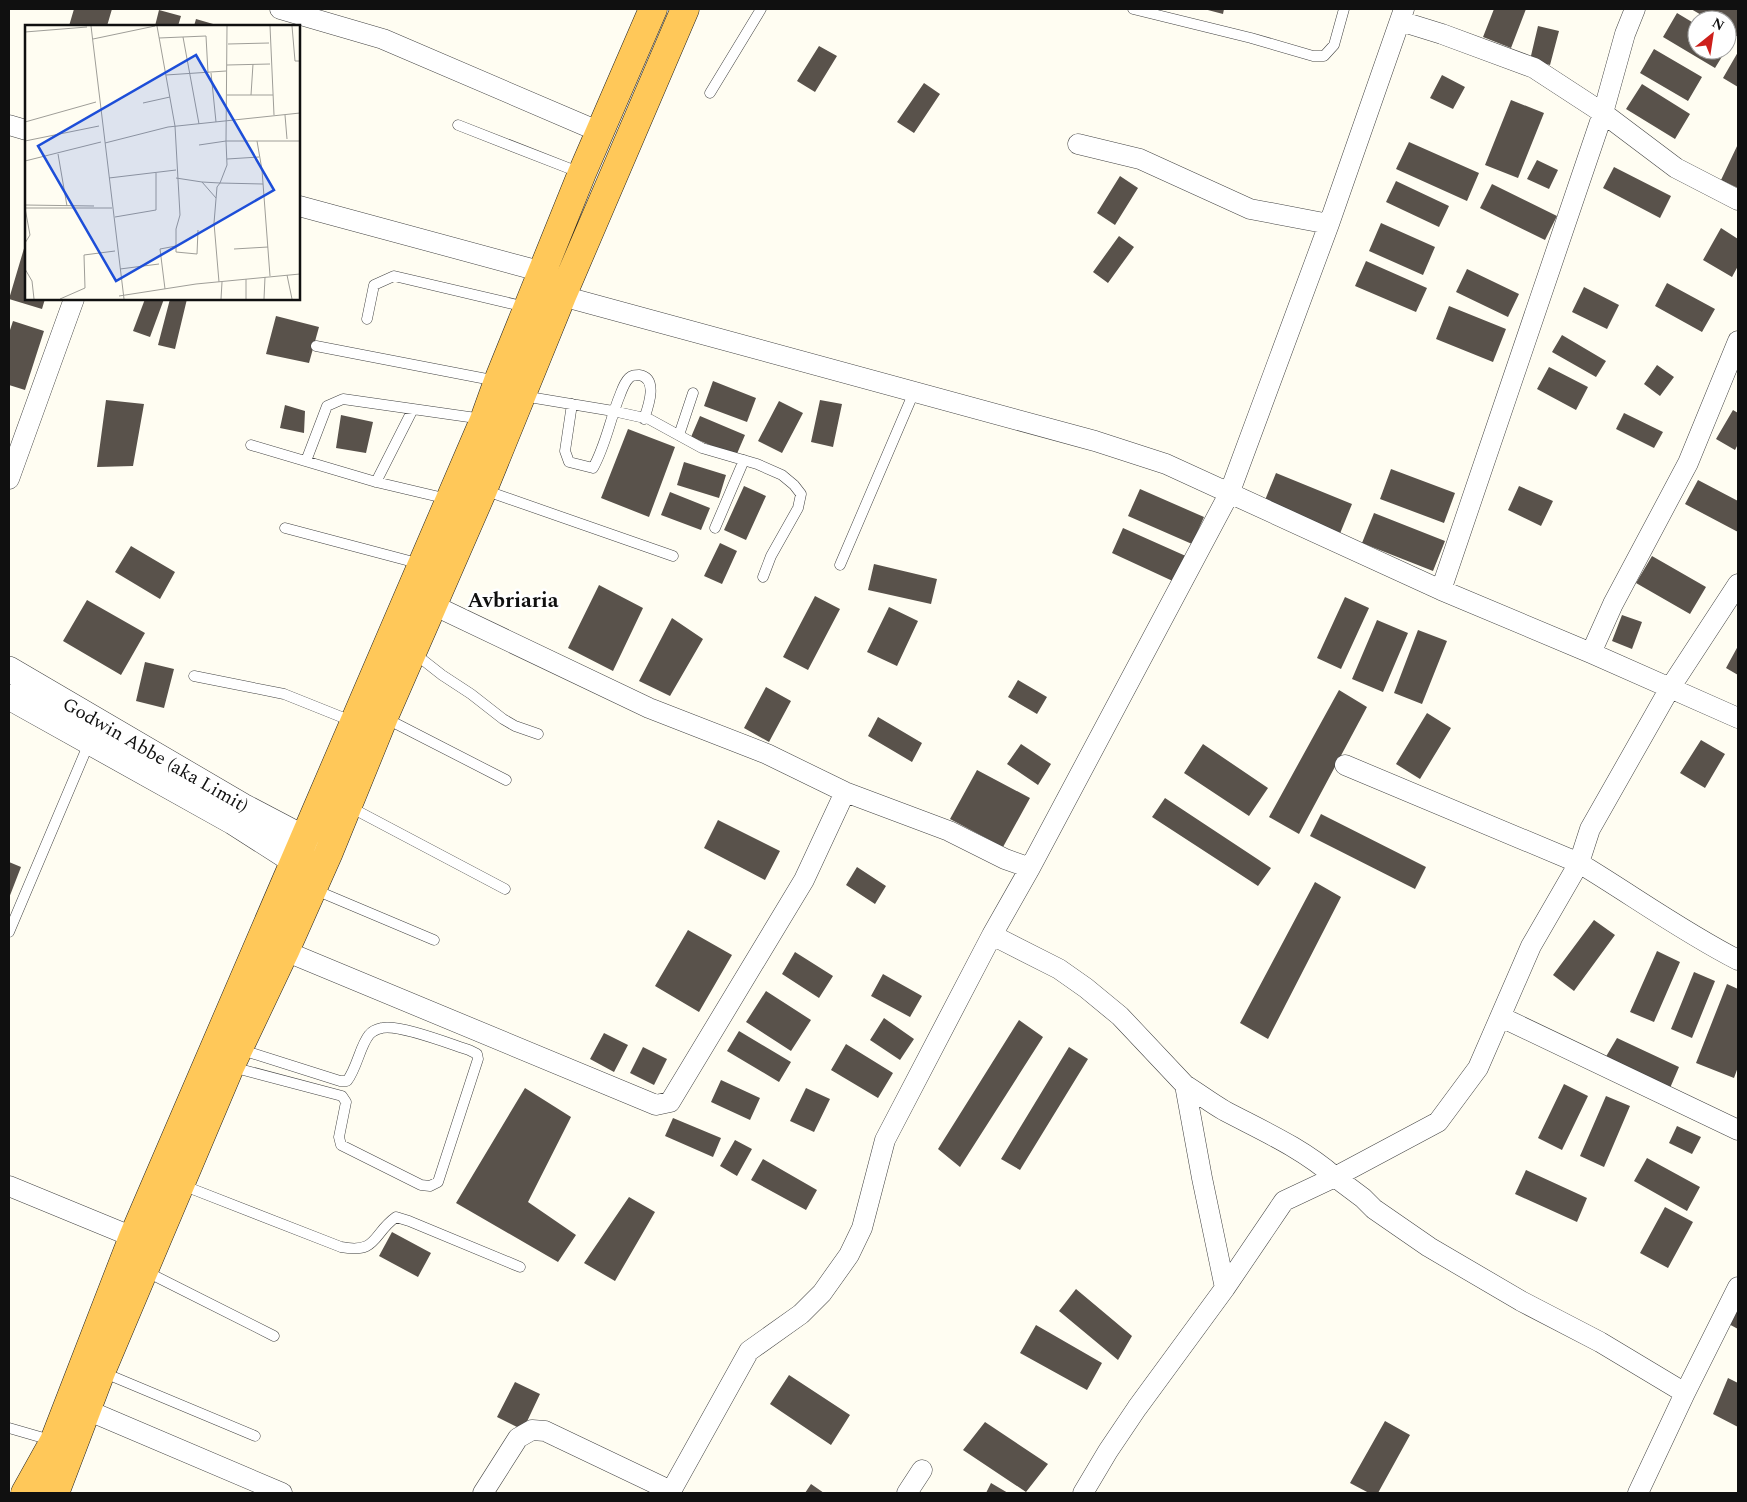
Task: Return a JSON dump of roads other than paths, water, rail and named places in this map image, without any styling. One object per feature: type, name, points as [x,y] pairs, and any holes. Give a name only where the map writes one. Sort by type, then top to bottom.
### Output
[{"type":"highway","points":[[25,1493],[54,1441],[132,1237],[484,420],[527,308],[582,174],[653,9]]},
{"type":"highway","points":[[55,1493],[101,1372],[234,1058],[285,951],[320,871],[412,651],[483,490],[562,296],[685,9]]},
{"type":"street","points":[[280,9],[383,39],[600,132]]},
{"type":"street","points":[[1441,590],[1603,113],[1625,34],[1635,9]]},
{"type":"street","points":[[483,1493],[518,1438],[532,1430],[545,1432],[670,1492],[749,1351],[801,1314],[822,1293],[849,1255],[862,1228],[885,1140],[992,935],[1030,868],[1230,494],[1329,224],[1402,15],[1442,34],[1534,68],[1603,113],[1676,168],[1738,200]]},
{"type":"street","points":[[9,125],[25,130]]},
{"type":"street","points":[[1078,144],[1140,159],[1250,209],[1329,224]]},
{"type":"street","points":[[300,206],[543,272]]},
{"type":"street","points":[[562,296],[1095,441],[1166,464],[1441,590],[1591,653],[1738,718]]},
{"type":"street","points":[[9,479],[74,300]]},
{"type":"street","points":[[1591,653],[1613,604],[1688,463],[1738,341]]},
{"type":"street","points":[[1083,1493],[1086,1485],[1137,1408],[1225,1288],[1284,1201],[1335,1177],[1438,1122],[1478,1068],[1531,946],[1579,863],[1590,829],[1670,688],[1738,584]]},
{"type":"street","points":[[433,605],[649,708],[767,754],[845,792],[949,831],[1005,859],[1030,868]]},
{"type":"street","name":"Godwin Abbe (aka Limit)","points":[[9,669],[243,806],[299,849]]},
{"type":"street","name":"Godwin Abbe (aka Limit)","points":[[9,697],[233,822],[299,849]]},
{"type":"street","points":[[1346,765],[1579,863],[1705,943],[1738,960]]},
{"type":"street","points":[[285,951],[656,1105],[670,1102],[804,880],[845,792]]},
{"type":"street","points":[[299,849],[320,871]]},
{"type":"street","points":[[992,935],[1059,969],[1086,988],[1120,1016],[1186,1085],[1223,1110],[1285,1142],[1323,1166],[1374,1209],[1429,1247],[1521,1301],[1600,1342],[1685,1393]]},
{"type":"street","points":[[1501,1017],[1738,1130]]},
{"type":"street","points":[[1186,1085],[1202,1178],[1225,1288]]},
{"type":"street","points":[[9,1186],[132,1237]]},
{"type":"street","points":[[1638,1493],[1738,1287]]},
{"type":"street","points":[[88,1410],[282,1493]]},
{"type":"street","points":[[907,1493],[922,1470]]},
{"type":"lane","points":[[710,92],[761,9]]},
{"type":"lane","points":[[1134,9],[1252,38],[1313,56],[1324,56],[1334,45],[1344,9]]},
{"type":"lane","points":[[458,125],[582,174]]},
{"type":"lane","points":[[367,319],[374,285],[394,276],[527,308]]},
{"type":"lane","points":[[316,346],[498,381]]},
{"type":"lane","points":[[572,404],[564,452],[569,462],[593,468],[600,456],[613,411],[630,377],[635,375],[644,376],[648,380],[651,396],[644,419]]},
{"type":"lane","points":[[840,565],[914,392]]},
{"type":"lane","points":[[679,435],[693,393]]},
{"type":"lane","points":[[522,396],[613,411],[644,419],[702,448],[758,464],[782,476],[794,485],[801,494],[798,508],[771,556],[763,577]]},
{"type":"lane","points":[[306,461],[327,406],[344,399],[484,420]]},
{"type":"lane","points":[[376,482],[413,408]]},
{"type":"lane","points":[[251,445],[376,482],[449,499]]},
{"type":"lane","points":[[715,528],[744,460]]},
{"type":"lane","points":[[483,490],[673,556]]},
{"type":"lane","points":[[285,528],[422,564]]},
{"type":"lane","points":[[412,651],[503,719],[515,726],[538,734]]},
{"type":"lane","points":[[194,676],[284,694],[355,722]]},
{"type":"lane","points":[[384,717],[506,780]]},
{"type":"lane","points":[[9,932],[90,742]]},
{"type":"lane","points":[[347,805],[504,889]]},
{"type":"lane","points":[[320,871],[434,940]]},
{"type":"lane","points":[[383,1027],[398,1028],[469,1050],[477,1054],[478,1059],[438,1182],[430,1186],[421,1185],[341,1145],[338,1138],[346,1102],[342,1096],[234,1058],[347,1081],[353,1073],[368,1036],[383,1027]]},
{"type":"lane","points":[[181,1185],[341,1247],[356,1250],[368,1246],[387,1223],[396,1218],[408,1221],[520,1267]]},
{"type":"lane","points":[[144,1270],[274,1336]]},
{"type":"lane","points":[[101,1372],[254,1436]]},
{"type":"lane","points":[[9,1428],[54,1441]]},
{"type":"district","name":"Avbriaria","points":[[513,600]]}]
